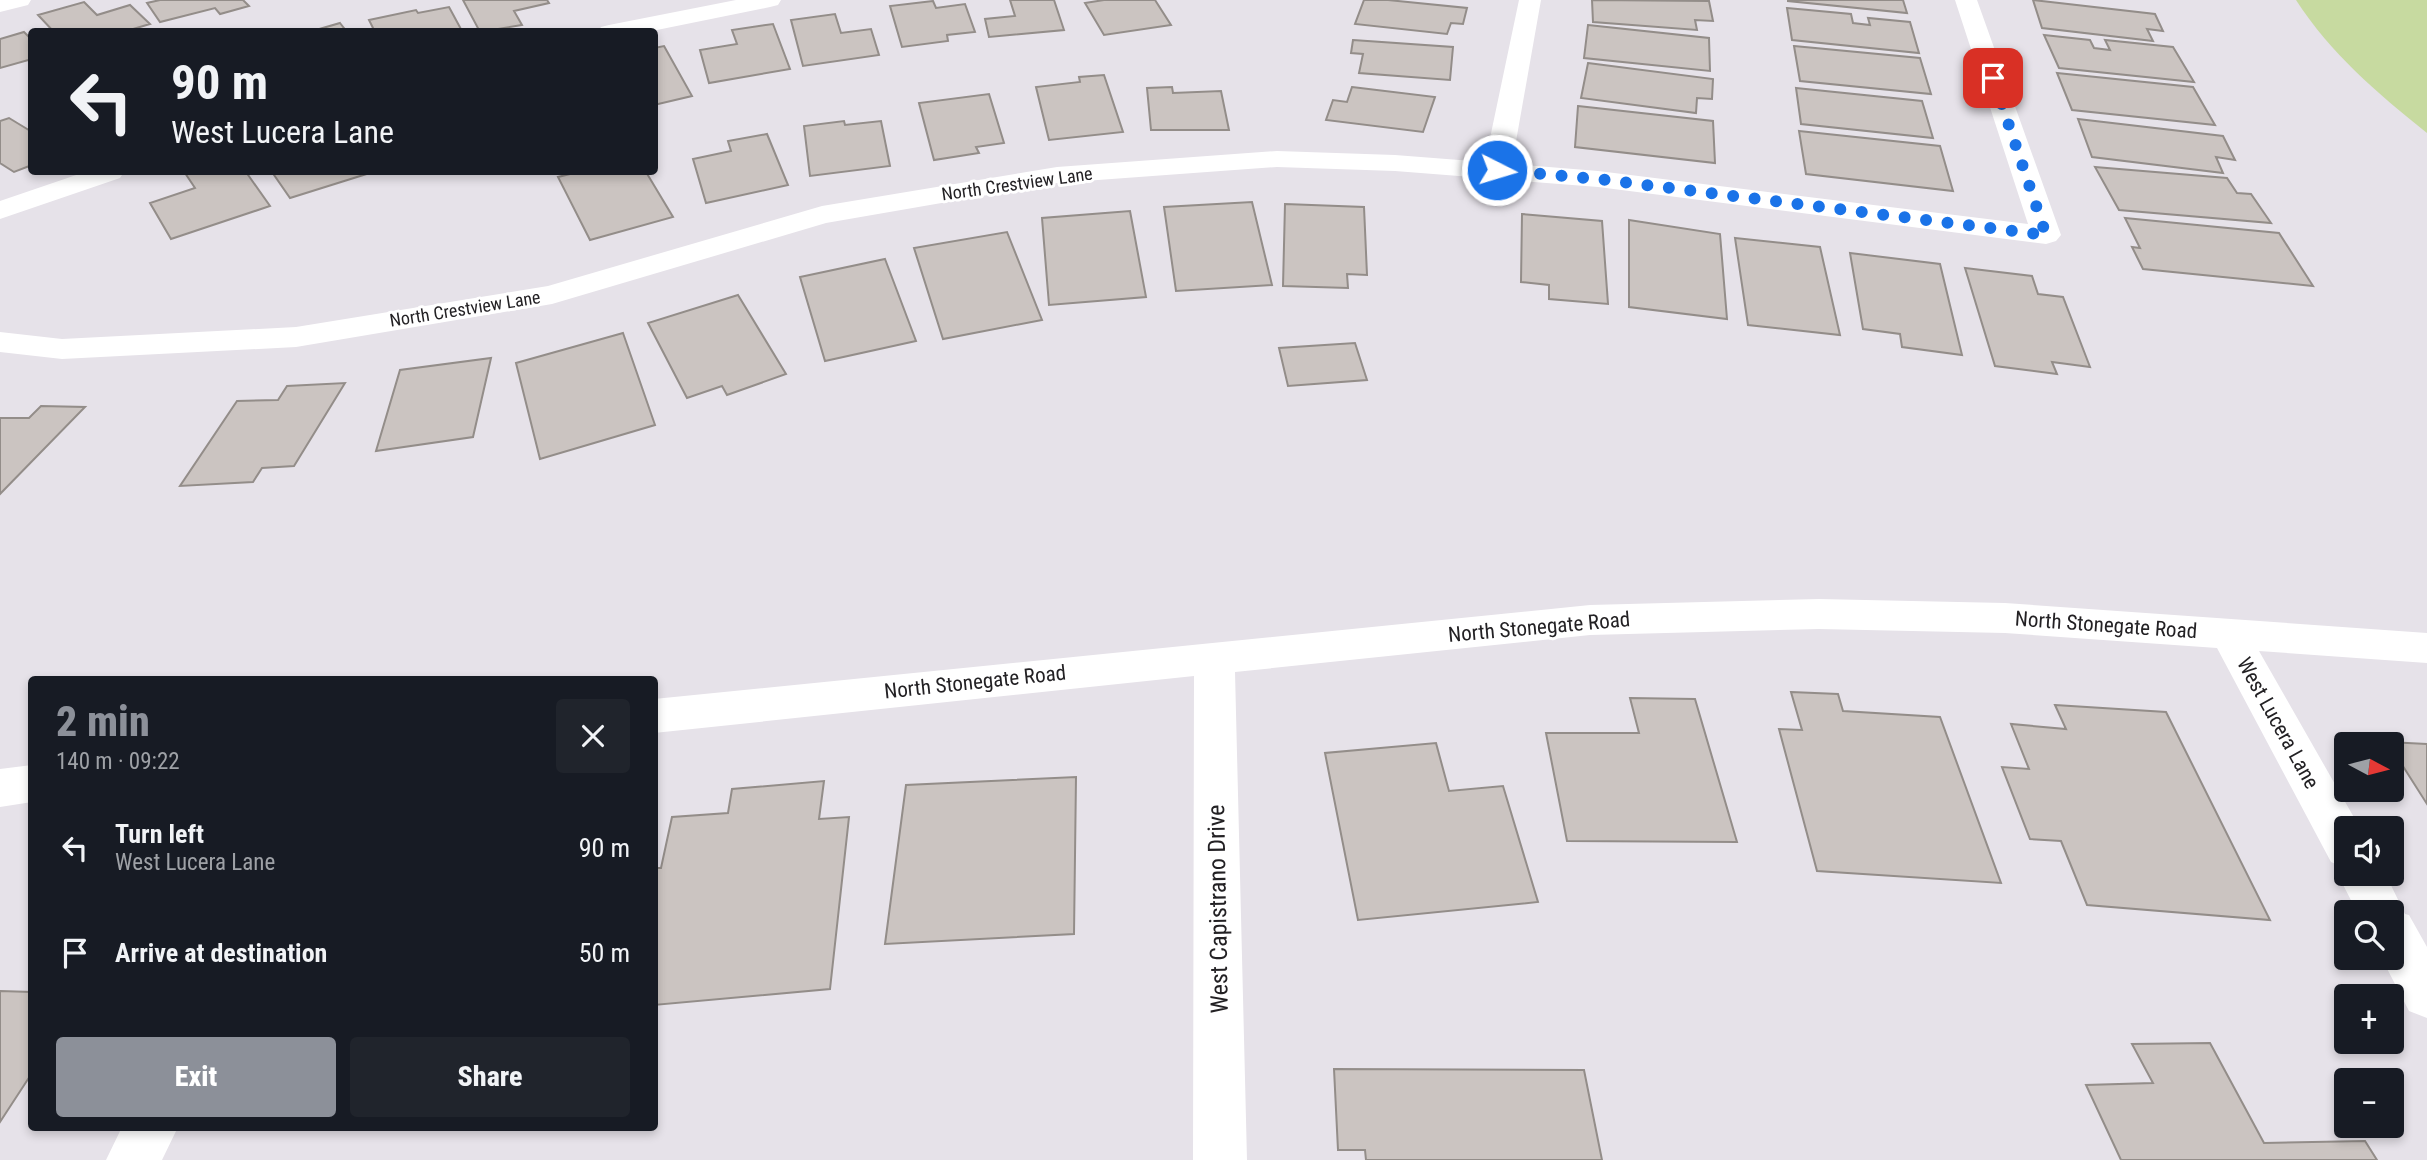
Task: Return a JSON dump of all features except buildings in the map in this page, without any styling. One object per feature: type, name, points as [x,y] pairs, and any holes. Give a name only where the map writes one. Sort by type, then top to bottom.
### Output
[{"type":"street","points":[[0,5],[20,0]]},
{"type":"street","points":[[629,28],[769,0]]},
{"type":"street","points":[[1497,170],[1530,0]]},
{"type":"street","name":"North Crestview Lane","points":[[0,342],[62,349],[309,334],[552,295],[822,215],[1057,175],[1277,159],[1395,163],[1598,179],[2046,235],[1966,0]]},
{"type":"street","points":[[0,210],[101,175]]},
{"type":"street","name":"North Stonegate Road","points":[[658,716],[1590,620],[1819,614],[2006,618],[2427,648]]},
{"type":"street","name":"West Lucera Lane","points":[[2229,634],[2334,824]]},
{"type":"street","name":"West Capistrano Drive","points":[[1214,657],[1220,1160]]},
{"type":"street","points":[[0,788],[28,784]]},
{"type":"street","points":[[2404,953],[2427,994]]},
{"type":"street","points":[[133,1160],[149,1131]]},
{"type":"green space","points":[[2296,0],[2427,0],[2427,133],[2356,72],[2324,38]]},
{"type":"route","points":[[1497,170],[1598,179],[2046,235],[1993,78]]}]
